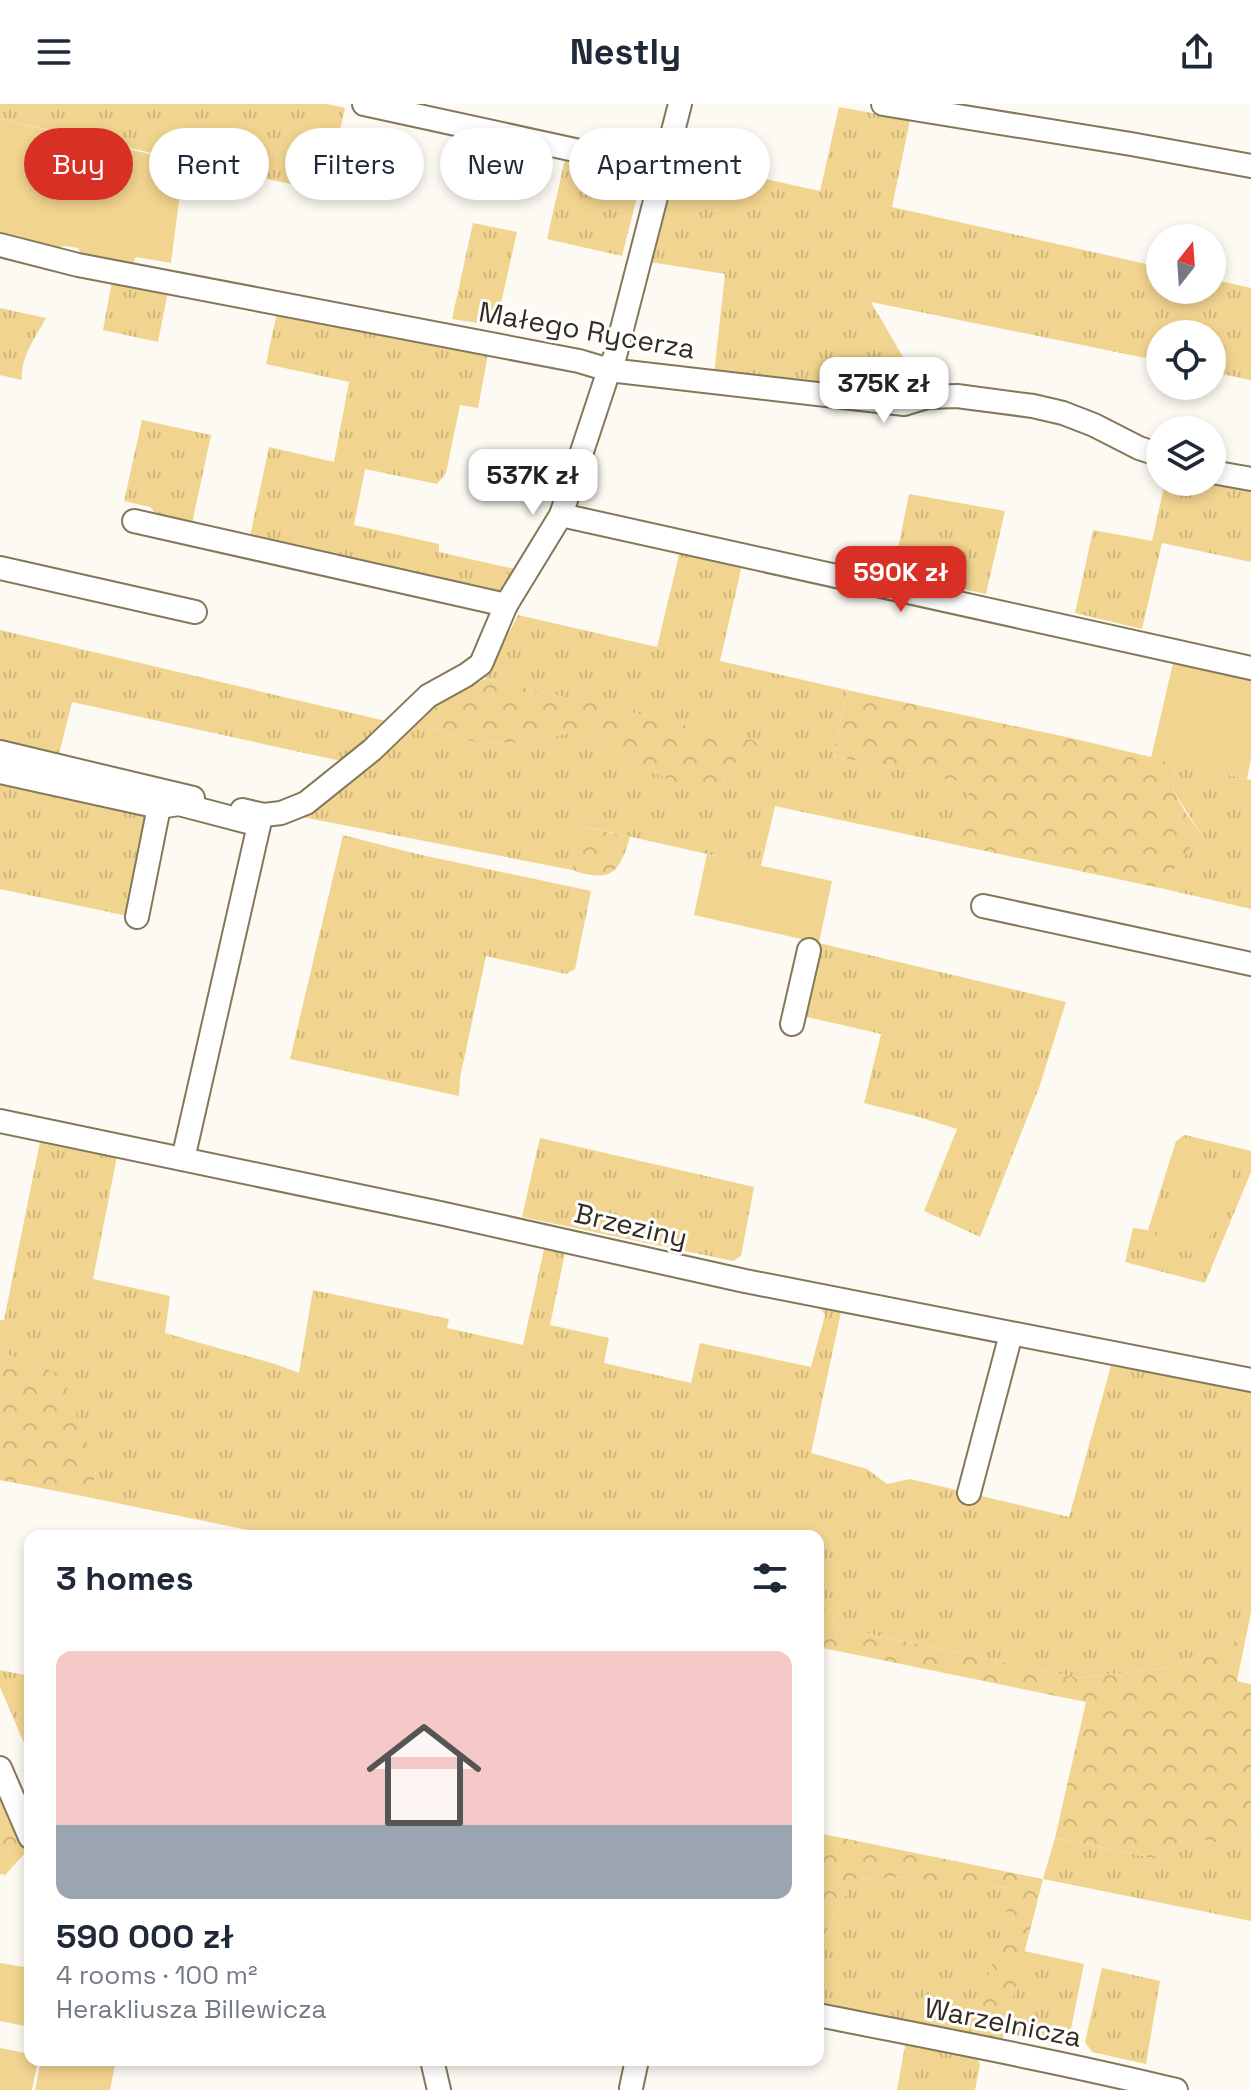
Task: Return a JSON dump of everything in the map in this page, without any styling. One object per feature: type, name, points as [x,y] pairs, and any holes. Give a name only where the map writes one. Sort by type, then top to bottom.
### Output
[{"type":"street","points":[[364,104],[569,149]]},
{"type":"street","points":[[673,128],[680,104]]},
{"type":"street","points":[[883,104],[1251,166]]},
{"type":"street","points":[[0,752],[264,815],[281,813],[306,803],[372,750],[428,696],[481,664],[506,605],[561,515],[615,356],[654,200]]},
{"type":"street","name":"Małego Rycerza","points":[[0,245],[78,265],[579,361],[609,370],[904,404],[927,397],[957,396],[1033,406],[1094,425],[1146,450]]},
{"type":"street","points":[[1226,475],[1251,479]]},
{"type":"street","points":[[561,515],[1251,668]]},
{"type":"street","points":[[134,521],[506,605]]},
{"type":"street","points":[[0,568],[195,612]]},
{"type":"street","points":[[0,772],[159,807],[179,804],[259,825],[183,1159]]},
{"type":"street","points":[[137,917],[159,807]]},
{"type":"street","points":[[983,906],[1251,964]]},
{"type":"street","points":[[792,1024],[809,950]]},
{"type":"street","name":"Brzeziny","points":[[0,1121],[440,1213],[745,1281],[1251,1380]]},
{"type":"street","points":[[969,1493],[1011,1334]]},
{"type":"street","points":[[0,1768],[24,1823]]},
{"type":"street","name":"Warzelnicza","points":[[824,2016],[1070,2064],[1176,2090]]},
{"type":"street","points":[[433,2066],[439,2090]]},
{"type":"street","points":[[631,2088],[636,2066]]},
{"type":"green space","points":[[0,104],[327,104],[345,108],[340,128],[285,128],[285,183],[269,179],[269,128],[149,128],[149,152],[133,149],[133,128],[40,128],[0,119]]},
{"type":"green space","points":[[839,107],[910,120],[892,207],[1146,264],[1146,304],[1226,304],[1226,282],[1251,288],[1251,380],[1226,375],[1226,320],[1146,320],[1146,358],[871,302],[917,381],[891,391],[714,374],[725,274],[650,262],[665,200],[770,200],[770,180],[820,191]]},
{"type":"green space","points":[[0,119],[39,128],[24,128],[24,200],[133,200],[133,150],[149,154],[149,200],[179,200],[171,263],[136,257],[131,267],[82,256],[78,248],[65,246],[54,249],[0,232]]},
{"type":"green space","points":[[565,159],[569,160],[569,200],[636,200],[622,256],[547,239]]},
{"type":"green space","points":[[473,223],[517,232],[496,326],[452,319]]},
{"type":"green space","points":[[112,281],[168,291],[158,342],[103,330]]},
{"type":"green space","points":[[0,308],[46,318],[26,355],[22,380],[0,375]]},
{"type":"green space","points":[[277,312],[488,354],[478,408],[460,405],[446,473],[437,484],[365,469],[354,525],[439,544],[439,552],[515,569],[506,586],[488,594],[249,541],[269,447],[334,462],[349,382],[266,364]]},
{"type":"green space","points":[[142,420],[211,435],[191,528],[165,522],[150,507],[124,501]]},
{"type":"green space","points":[[1226,486],[1251,491],[1251,562],[1162,543],[1142,629],[1075,613],[1093,530],[1152,541],[1162,496],[1226,496]]},
{"type":"green space","points":[[909,494],[1005,511],[986,594],[893,574]]},
{"type":"green space","points":[[680,551],[742,565],[720,661],[847,690],[833,756],[972,784],[957,845],[775,806],[761,866],[582,826],[572,870],[297,816],[412,722],[475,742],[526,743],[567,733],[603,743],[641,769],[721,790],[729,768],[759,742],[485,679],[518,615],[657,647]]},
{"type":"green space","points":[[0,630],[386,721],[341,761],[72,702],[58,758],[0,745]]},
{"type":"green space","points":[[1173,663],[1251,681],[1251,759],[1247,779],[1151,758]]},
{"type":"green space","points":[[485,679],[760,742],[729,768],[721,790],[680,783],[641,769],[603,743],[567,733],[526,743],[475,742],[412,722],[443,700]]},
{"type":"green space","points":[[847,690],[1176,763],[1173,790],[1201,834],[1160,888],[957,845],[971,784],[833,756]]},
{"type":"green space","points":[[1176,763],[1251,780],[1251,909],[1160,888],[1201,834],[1173,790]]},
{"type":"green space","points":[[0,778],[146,814],[149,823],[128,916],[0,889]]},
{"type":"green space","points":[[581,826],[630,837],[622,860],[612,872],[596,876],[572,870]]},
{"type":"green space","points":[[343,835],[591,891],[575,969],[566,974],[486,956],[460,1078],[459,1096],[290,1059]]},
{"type":"green space","points":[[707,854],[832,881],[819,943],[694,915]]},
{"type":"green space","points":[[819,943],[1066,1002],[1039,1088],[980,1237],[924,1211],[957,1129],[864,1103],[881,1034],[803,1016]]},
{"type":"green space","points":[[1185,1135],[1251,1151],[1251,1172],[1205,1283],[1125,1262],[1133,1228],[1148,1230],[1176,1141]]},
{"type":"green space","points":[[540,1138],[754,1187],[741,1256],[733,1261],[522,1217]]},
{"type":"green space","points":[[40,1142],[117,1156],[93,1279],[170,1296],[165,1333],[299,1373],[313,1290],[449,1319],[447,1328],[523,1345],[544,1249],[565,1253],[550,1325],[609,1338],[604,1363],[691,1383],[700,1343],[811,1367],[825,1315],[820,1308],[841,1312],[811,1453],[867,1469],[887,1484],[910,1479],[1069,1517],[1111,1366],[1251,1389],[1251,1612],[1246,1637],[1168,1668],[1078,1678],[841,1628],[824,1609],[824,1530],[248,1530],[92,1498],[96,1468],[11,1356],[0,1351],[0,1320],[4,1320]]},
{"type":"green space","points":[[1185,1157],[1232,1173],[1203,1257],[1155,1240]]},
{"type":"green space","points":[[0,1351],[62,1375],[96,1468],[92,1498],[0,1480]]},
{"type":"green space","points":[[824,1608],[841,1628],[1078,1678],[1168,1668],[1246,1637],[1237,1681],[1251,1684],[1251,1832],[1231,1846],[1187,1836],[1157,1859],[1055,1838],[1086,1702],[824,1648]]},
{"type":"green space","points":[[0,1670],[24,1675],[24,1743],[0,1687]]},
{"type":"green space","points":[[0,1790],[24,1847],[24,1854],[5,1875],[0,1874]]},
{"type":"green space","points":[[1251,1832],[1251,1921],[1043,1879],[1055,1838],[1157,1859],[1187,1836],[1231,1846]]},
{"type":"green space","points":[[824,1834],[1043,1879],[1001,2045],[972,2037],[1013,1887],[945,1884],[911,1877],[855,1879],[824,1935]]},
{"type":"green space","points":[[911,1877],[962,1885],[1014,1887],[972,2037],[824,2003],[824,1935],[854,1879]]},
{"type":"green space","points":[[1024,1951],[1084,1964],[1069,2039],[1058,2045],[1004,2032]]},
{"type":"green space","points":[[0,1963],[24,1967],[24,2026],[0,2021]]},
{"type":"green space","points":[[1102,1968],[1160,1981],[1146,2064],[1092,2052],[1085,2042]]},
{"type":"green space","points":[[906,2040],[976,2056],[980,2065],[975,2090],[897,2090]]},
{"type":"green space","points":[[0,2048],[24,2053],[24,2066],[37,2066],[32,2090],[0,2090]]},
{"type":"green space","points":[[40,2066],[115,2066],[110,2090],[35,2090]]}]
